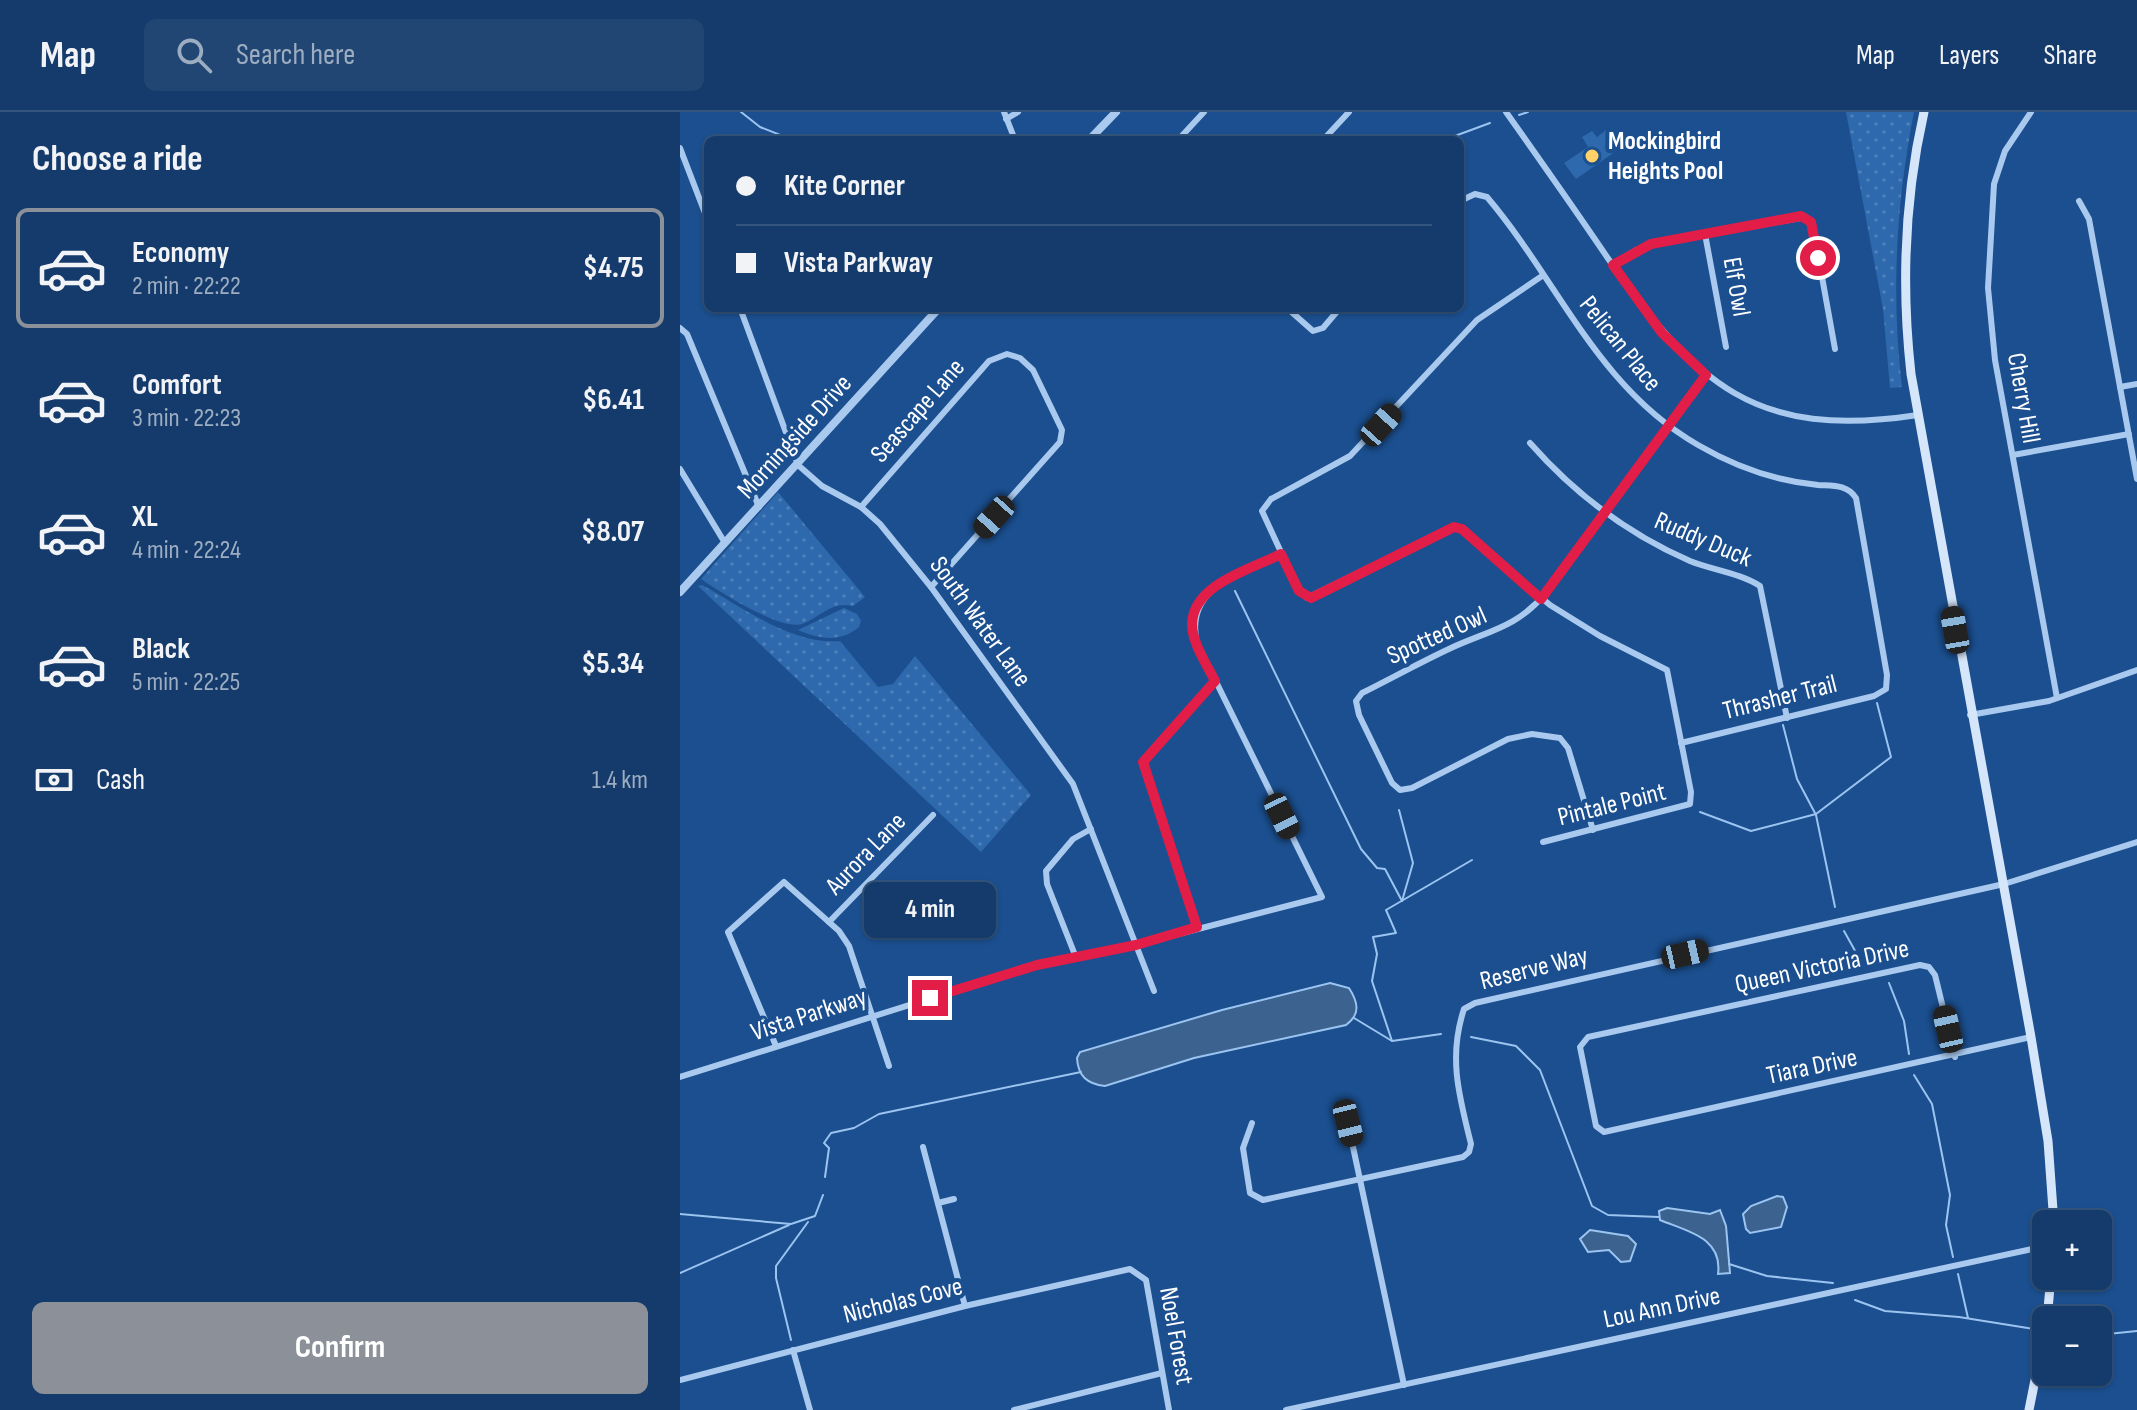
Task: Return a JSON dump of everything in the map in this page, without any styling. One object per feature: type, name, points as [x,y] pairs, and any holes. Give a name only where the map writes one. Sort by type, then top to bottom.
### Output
[{"type":"main road","points":[[1924,112],[1908,205],[1903,281],[1918,415],[1970,715],[2031,1037],[2048,1141],[2053,1210]]},
{"type":"main road","points":[[2029,1410],[2034,1386]]},
{"type":"street","points":[[1013,136],[1005,115],[1018,112]]},
{"type":"street","points":[[1093,136],[1116,112]]},
{"type":"street","points":[[1182,136],[1204,112]]},
{"type":"street","points":[[1327,136],[1349,112]]},
{"type":"street","points":[[1506,112],[1662,333],[1706,375],[1746,398],[1805,418],[1857,422],[1918,415]]},
{"type":"street","name":"Cherry Hill","points":[[2031,112],[2009,143],[1997,170],[1988,232],[1991,333],[2057,698]]},
{"type":"street","points":[[680,148],[704,211]]},
{"type":"street","name":"Pelican Place","points":[[1464,200],[1481,194],[1491,202],[1611,373],[1668,426],[1737,465],[1786,480],[1844,488],[1854,494],[1888,677],[1886,689]]},
{"type":"street","points":[[2079,201],[2089,219],[2137,479]]},
{"type":"street","points":[[1613,265],[1646,246],[1801,216],[1807,218],[1813,227],[1835,349]]},
{"type":"street","name":"Elf Owl","points":[[1705,234],[1726,347]]},
{"type":"street","points":[[1542,276],[1477,320],[1350,456],[1262,508],[1264,520],[1299,591],[1307,598],[1450,528],[1458,527],[1541,599],[1600,636],[1665,668],[1681,743]]},
{"type":"street","points":[[741,312],[798,465]]},
{"type":"street","name":"Morningside Drive","points":[[680,592],[935,312]]},
{"type":"street","points":[[1292,312],[1313,331],[1323,328],[1337,312]]},
{"type":"street","points":[[680,328],[687,334],[759,507]]},
{"type":"street","name":"Seascape Lane","points":[[861,507],[989,361],[1000,355],[1012,355],[1033,370],[1062,437],[931,587]]},
{"type":"street","name":"Spotted Owl","points":[[1593,830],[1566,744],[1553,736],[1525,735],[1508,739],[1412,788],[1400,790],[1392,783],[1357,710],[1356,701],[1362,693],[1445,651],[1512,624],[1541,599],[1706,375]]},
{"type":"street","points":[[2120,387],[2137,384]]},
{"type":"street","points":[[2013,455],[2129,434]]},
{"type":"street","name":"Ruddy Duck","points":[[1530,443],[1563,478],[1605,513],[1661,547],[1760,586],[1787,718]]},
{"type":"street","name":"South Water Lane","points":[[798,465],[822,486],[861,507],[880,524],[931,587],[1073,784],[1154,991]]},
{"type":"street","points":[[680,469],[725,543]]},
{"type":"street","points":[[1197,927],[1143,762],[1215,681],[1197,643],[1192,624],[1196,609],[1207,593],[1221,583],[1281,554]]},
{"type":"street","points":[[1970,715],[2057,698],[2137,670]]},
{"type":"street","name":"Vista Parkway","points":[[680,1077],[1075,955],[1136,945],[1322,897],[1215,681]]},
{"type":"street","name":"Thrasher Trail","points":[[1681,743],[1874,696],[1886,689]]},
{"type":"street","name":"Pintale Point","points":[[1543,842],[1690,804],[1681,743]]},
{"type":"street","name":"Aurora Lane","points":[[829,922],[933,815]]},
{"type":"street","points":[[1075,955],[1047,884],[1046,871],[1073,839],[1091,829]]},
{"type":"street","points":[[2004,884],[2137,842]]},
{"type":"street","points":[[776,1046],[728,932],[784,882],[829,922],[849,946],[889,1066]]},
{"type":"street","name":"Reserve Way","points":[[1252,1123],[1243,1148],[1250,1193],[1254,1198],[1263,1200],[1463,1157],[1469,1152],[1471,1144],[1453,1067],[1460,1020],[1464,1009],[1475,1003],[2004,884]]},
{"type":"street","name":"Queen Victoria Drive","points":[[1601,1131],[1596,1126],[1581,1052],[1581,1042],[1588,1037],[1920,965],[1929,967],[1935,975],[1955,1057]]},
{"type":"street","name":"Tiara Drive","points":[[1601,1131],[1955,1057],[2031,1037]]},
{"type":"street","points":[[1344,1105],[1363,1179],[1404,1385]]},
{"type":"street","points":[[923,1147],[965,1306]]},
{"type":"street","points":[[938,1203],[954,1199]]},
{"type":"street","name":"Lou Ann Drive","points":[[1286,1410],[2032,1249]]},
{"type":"street","name":"Nicholas Cove","points":[[680,1380],[965,1306],[1126,1270],[1138,1272]]},
{"type":"street","name":"Noel Forest","points":[[1138,1272],[1146,1280],[1169,1410]]},
{"type":"street","points":[[793,1350],[810,1410]]},
{"type":"street","points":[[1014,1410],[1048,1406],[1162,1373]]},
{"type":"shaded area","points":[[1846,112],[1914,112],[1903,181],[1897,249],[1897,318],[1902,387],[1890,388],[1883,309]]},
{"type":"shaded area","name":"Mockingbird Heights Pool","points":[[1606,130],[1619,149],[1576,179],[1564,163],[1588,147],[1582,137],[1592,131],[1597,137]]},
{"type":"shaded area","points":[[778,492],[865,597],[853,606],[838,606],[802,624],[792,625],[751,609],[701,579]]},
{"type":"shaded area","points":[[702,585],[786,631],[822,641],[840,641],[878,687],[893,684],[915,656],[1031,795],[981,852],[698,586]]},
{"type":"shaded area","points":[[844,608],[857,614],[861,621],[852,632],[829,638],[798,630]]},
{"type":"shaded area","points":[[1330,983],[1349,988],[1354,998],[1356,1012],[1346,1025],[1194,1058],[1105,1086],[1088,1081],[1079,1070],[1077,1058],[1080,1052],[1222,1010]]},
{"type":"shaded area","points":[[1777,1196],[1783,1197],[1787,1207],[1781,1227],[1750,1233],[1743,1214],[1751,1206]]},
{"type":"shaded area","points":[[1667,1208],[1710,1214],[1720,1210],[1726,1226],[1730,1273],[1718,1274],[1715,1252],[1701,1237],[1660,1220],[1659,1211]]},
{"type":"shaded area","points":[[1590,1230],[1628,1236],[1636,1244],[1630,1261],[1621,1262],[1609,1250],[1588,1252],[1580,1239]]},
{"type":"waterway","points":[[741,112],[760,127],[783,136]]},
{"type":"waterway","points":[[1519,115],[1528,112]]},
{"type":"waterway","points":[[1455,136],[1490,123]]},
{"type":"waterway","points":[[1235,591],[1361,849],[1377,868],[1385,869],[1402,901]]},
{"type":"waterway","points":[[1700,812],[1751,831],[1816,814],[1891,757],[1877,703]]},
{"type":"waterway","points":[[1783,725],[1797,779],[1816,815],[1835,907]]},
{"type":"waterway","points":[[1399,810],[1413,863],[1402,901]]},
{"type":"waterway","points":[[1441,1034],[1392,1041],[1372,981],[1377,954],[1373,937],[1396,933],[1386,910],[1472,860]]},
{"type":"waterway","points":[[1844,931],[1863,965]]},
{"type":"waterway","points":[[1889,983],[1904,1021],[1909,1054]]},
{"type":"waterway","points":[[1354,1018],[1392,1041]]},
{"type":"waterway","points":[[1471,1037],[1516,1046],[1540,1070],[1592,1206],[1608,1215],[1659,1217]]},
{"type":"waterway","points":[[825,1177],[829,1148],[824,1143],[831,1133],[854,1128],[879,1114],[1081,1072]]},
{"type":"waterway","points":[[1914,1075],[1932,1104],[1950,1195],[1946,1225],[1953,1257]]},
{"type":"waterway","points":[[680,1214],[791,1224],[815,1216],[823,1195]]},
{"type":"waterway","points":[[791,1340],[776,1266],[808,1222]]},
{"type":"waterway","points":[[680,1273],[789,1225]]},
{"type":"waterway","points":[[1729,1264],[1767,1276],[1833,1283]]},
{"type":"waterway","points":[[1958,1274],[1968,1318]]},
{"type":"waterway","points":[[1855,1300],[1885,1311],[1959,1317],[2032,1329]]},
{"type":"waterway","points":[[2112,1334],[2137,1331]]},
{"type":"place","name":"Mockingbird Heights Pool","points":[[1592,156]]},
{"type":"route","points":[[930,998],[1037,965],[1136,945],[1197,927],[1143,762],[1215,681],[1197,643],[1192,624],[1196,609],[1207,593],[1281,554],[1299,591],[1311,598],[1446,530],[1458,527],[1541,599],[1706,375],[1680,353],[1654,324],[1613,265],[1651,244],[1801,216],[1811,222],[1818,258]]}]
